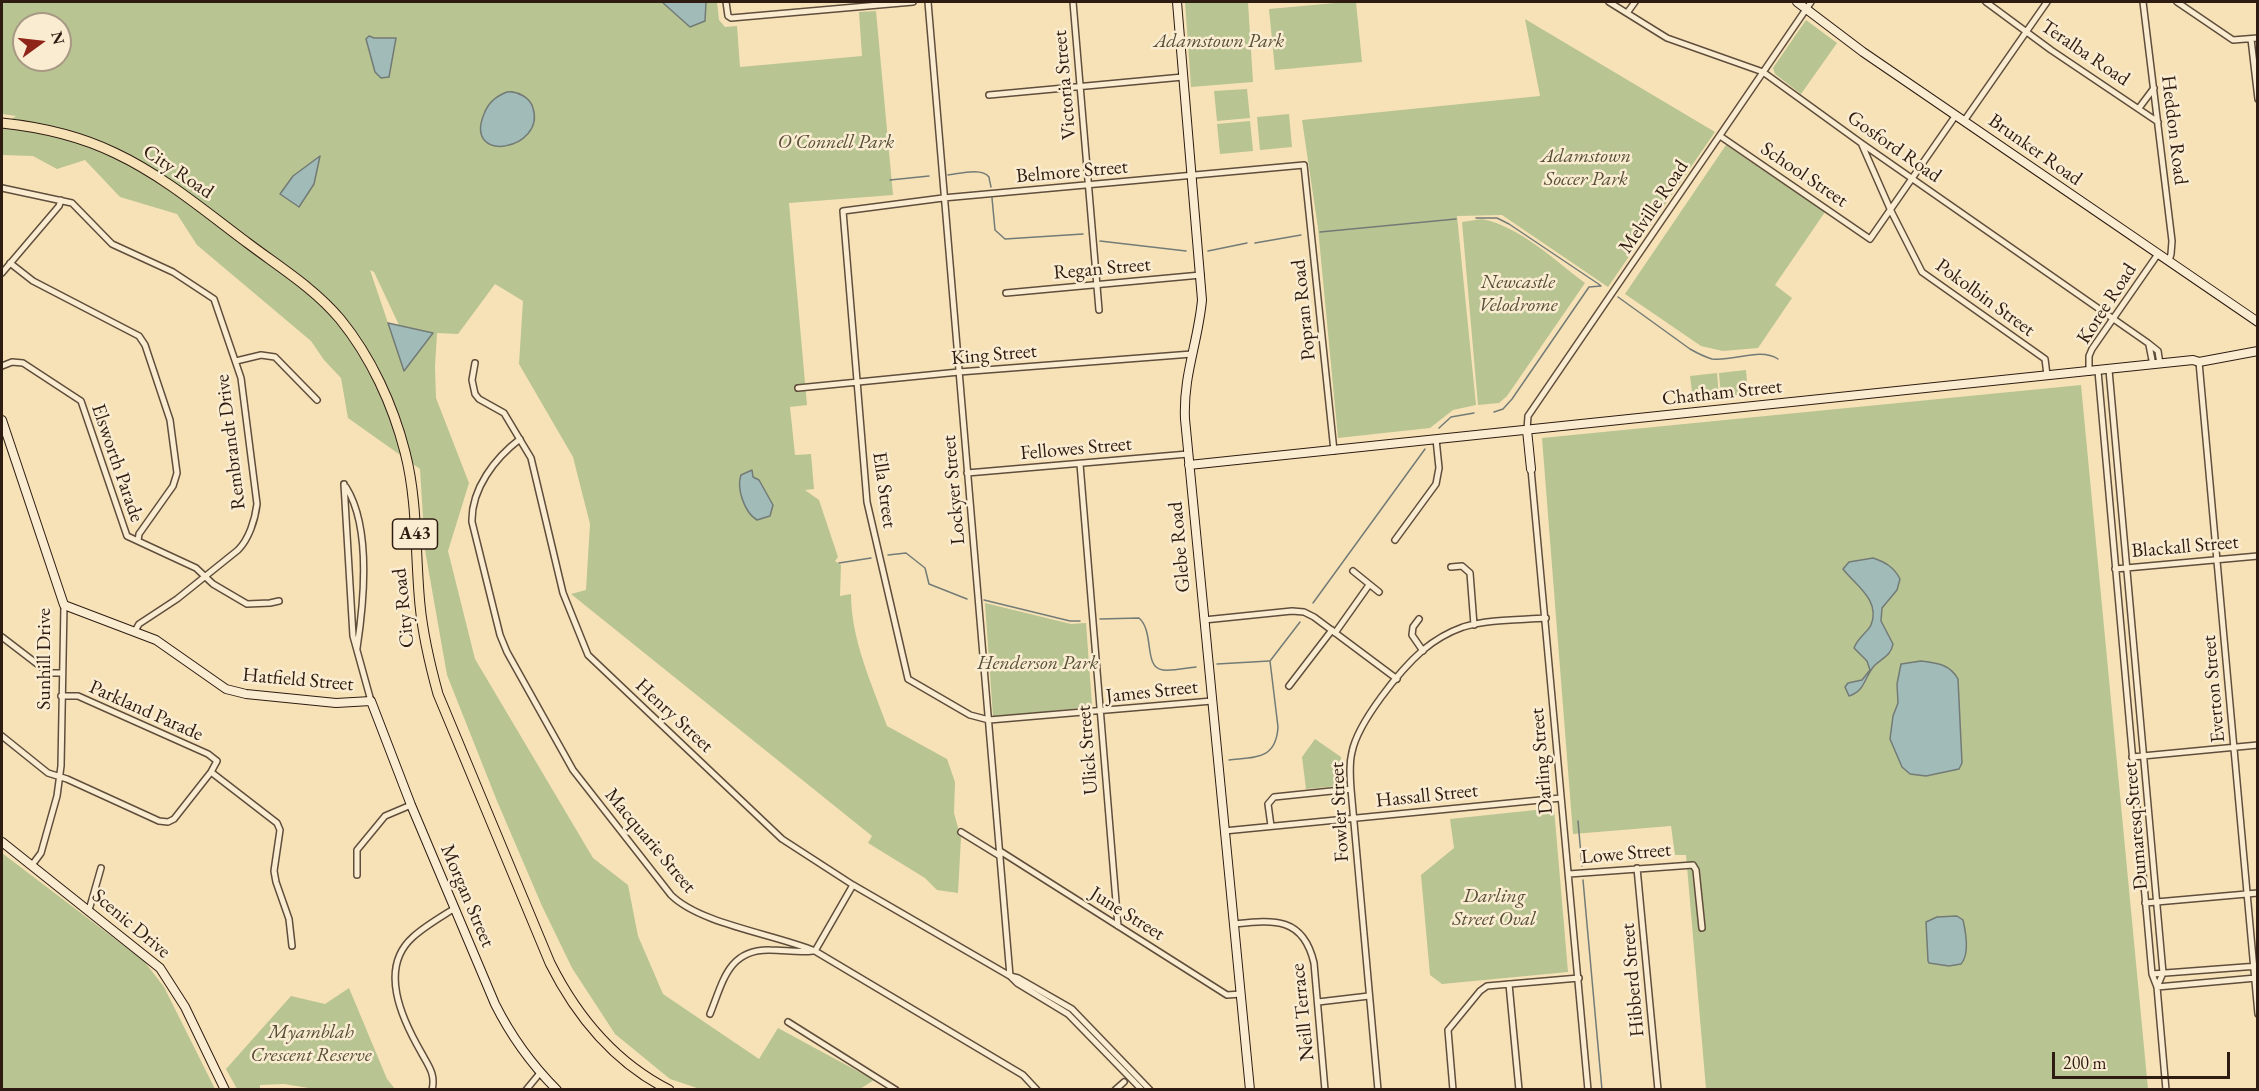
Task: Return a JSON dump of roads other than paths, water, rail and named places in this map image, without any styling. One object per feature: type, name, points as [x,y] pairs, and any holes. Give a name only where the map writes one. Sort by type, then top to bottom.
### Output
[{"type":"highway","name":"City Road","points":[[2,123],[52,131],[82,140],[115,153],[160,178],[315,293],[340,319],[363,352],[395,418],[406,453],[412,490],[420,607],[427,653],[438,694],[550,963],[563,989],[592,1030],[609,1047],[642,1074],[669,1089]]},
{"type":"street","points":[[726,2],[728,16],[731,18],[867,3],[913,2]]},
{"type":"street","name":"Lockyer Street","points":[[928,2],[1010,976]]},
{"type":"street","name":"Victoria Street","points":[[1072,2],[1099,310]]},
{"type":"street","name":"Glebe Road","points":[[1177,2],[1201,275],[1200,316],[1184,395],[1250,1089]]},
{"type":"street","name":"Gosford Road","points":[[1609,2],[1667,38],[1763,72],[2148,343],[2156,364]]},
{"type":"street","points":[[1627,13],[1635,2]]},
{"type":"street","name":"Brunker Road","points":[[1797,2],[1809,5],[1863,52],[2258,322]]},
{"type":"street","name":"Teralba Road","points":[[1986,2],[2158,122]]},
{"type":"street","points":[[1965,121],[2047,2]]},
{"type":"street","name":"Heddon Road","points":[[2143,2],[2172,241],[2169,261]]},
{"type":"street","points":[[2177,2],[2233,40],[2254,39],[2258,99]]},
{"type":"street","name":"Melville Road","points":[[1527,430],[1528,416],[1809,5]]},
{"type":"street","points":[[989,95],[1183,78]]},
{"type":"street","name":"Teralba Road","points":[[2139,108],[2154,88]]},
{"type":"street","points":[[1891,211],[1956,115]]},
{"type":"street","name":"School Street","points":[[1720,136],[1870,239],[1891,211]]},
{"type":"street","name":"Pokolbin Street","points":[[1861,143],[1891,211],[1922,272],[2045,359],[2047,375]]},
{"type":"street","name":"Belmore Street","points":[[843,211],[943,198],[1304,165]]},
{"type":"street","name":"Popran Road","points":[[1304,165],[1334,451]]},
{"type":"street","name":"Rembrandt Drive","points":[[2,188],[72,204],[112,244],[173,272],[214,299],[236,361],[257,504],[256,514],[244,544],[177,599],[139,624],[135,631]]},
{"type":"street","points":[[2,273],[59,206],[61,200]]},
{"type":"street","name":"Ella Street","points":[[843,211],[867,502],[908,679],[970,715],[988,720]]},
{"type":"street","name":"Koree Road","points":[[2093,372],[2089,356],[2092,349],[2158,254]]},
{"type":"street","points":[[10,263],[33,281],[139,336],[146,345],[170,420],[177,474],[173,486],[139,534],[138,541]]},
{"type":"street","name":"Regan Street","points":[[1006,293],[1201,275]]},
{"type":"street","name":"King Street","points":[[798,388],[959,372],[1192,354]]},
{"type":"street","name":"Chatham Street","points":[[1189,465],[2193,360],[2199,362],[2255,354]]},
{"type":"street","points":[[236,361],[261,355],[275,357],[317,400]]},
{"type":"street","name":"Elsworth Parade","points":[[2,366],[12,362],[23,363],[81,401],[127,536],[196,568],[213,584],[247,604],[279,601]]},
{"type":"street","name":"Everton Street","points":[[2199,362],[2258,1014]]},
{"type":"street","name":"Henry Street","points":[[475,363],[472,380],[475,394],[479,399],[504,413],[531,458],[563,593],[588,655],[782,839],[853,885],[1010,976],[1017,983],[1068,1014],[1142,1089]]},
{"type":"street","name":"Dumaresq Street","points":[[2109,370],[2137,662],[2163,974],[2157,987]]},
{"type":"street","name":"Dumaresq Street","points":[[2093,372],[2108,492],[2145,903],[2152,975],[2157,987],[2166,1089]]},
{"type":"street","name":"Sunhill Drive","points":[[2,420],[64,605],[60,777],[41,853],[32,866]]},
{"type":"street","name":"Darling Street","points":[[1527,430],[1588,1089]]},
{"type":"street","points":[[1395,540],[1436,484],[1439,468],[1436,439]]},
{"type":"street","name":"Macquarie Street","points":[[520,440],[511,446],[481,483],[472,509],[472,522],[500,635],[507,652],[566,758],[679,904],[703,915],[794,942],[815,951],[1023,1075],[1037,1089]]},
{"type":"street","name":"Fellowes Street","points":[[967,473],[1188,454]]},
{"type":"street","name":"Ulick Street","points":[[1080,464],[1118,926]]},
{"type":"street","points":[[357,653],[364,542],[351,496],[344,484],[352,636],[371,701]]},
{"type":"street","points":[[2108,492],[2120,491]]},
{"type":"street","name":"Blackall Street","points":[[2115,568],[2258,556]]},
{"type":"street","points":[[1451,567],[1462,566],[1470,573],[1474,625]]},
{"type":"street","points":[[1353,571],[1379,592]]},
{"type":"street","points":[[1289,686],[1369,585]]},
{"type":"street","name":"Hatfield Street","points":[[64,605],[156,640],[226,689],[246,694],[336,703],[371,701]]},
{"type":"street","points":[[1204,620],[1299,611],[1309,614],[1397,679]]},
{"type":"street","name":"Fowler Street","points":[[1378,1089],[1351,789],[1352,752],[1368,716],[1397,679],[1423,651],[1443,636],[1474,625],[1546,618]]},
{"type":"street","points":[[1419,619],[1413,627],[1412,635],[1423,651]]},
{"type":"street","points":[[2,637],[49,673],[62,674]]},
{"type":"street","points":[[2125,663],[2137,662]]},
{"type":"street","name":"Parkland Parade","points":[[61,696],[78,696],[208,754],[217,761],[211,772]]},
{"type":"street","name":"Morgan Street","points":[[371,701],[411,805],[495,1004],[509,1032],[540,1073],[557,1089]]},
{"type":"street","name":"James Street","points":[[988,720],[1212,701]]},
{"type":"street","points":[[2,736],[48,773],[159,821],[168,822],[174,819],[211,772],[277,823],[280,830],[274,871],[289,919],[292,946]]},
{"type":"street","points":[[2132,757],[2258,745]]},
{"type":"street","points":[[1271,826],[1268,804],[1274,797],[1351,789]]},
{"type":"street","name":"Hassall Street","points":[[1224,831],[1561,798]]},
{"type":"street","points":[[357,875],[357,850],[385,816],[411,805]]},
{"type":"street","name":"June Street","points":[[961,832],[1000,853],[1227,995],[1240,994]]},
{"type":"street","name":"Scenic Drive","points":[[2,842],[160,968],[185,1007],[225,1089]]},
{"type":"street","name":"Lowe Street","points":[[1569,874],[1693,865],[1696,870],[1702,928]]},
{"type":"street","points":[[89,910],[101,868]]},
{"type":"street","name":"Hibberd Street","points":[[1637,868],[1658,1089]]},
{"type":"street","points":[[710,1014],[730,968],[737,959],[758,951],[796,953],[815,951],[853,885]]},
{"type":"street","points":[[2145,903],[2258,893]]},
{"type":"street","points":[[432,1089],[434,1080],[432,1071],[415,1041],[399,1004],[395,986],[395,971],[399,958],[411,939],[455,908]]},
{"type":"street","name":"Neill Terrace","points":[[1234,924],[1268,920],[1281,922],[1303,936],[1311,950],[1325,1089]]},
{"type":"street","points":[[2152,975],[2255,966]]},
{"type":"street","name":"Henry Street","points":[[1010,976],[1018,978],[1072,1009],[1150,1089]]},
{"type":"street","points":[[1453,1089],[1448,1030],[1480,991],[1487,986],[1579,978]]},
{"type":"street","points":[[2157,987],[2256,978]]},
{"type":"street","points":[[1509,984],[1519,1089]]},
{"type":"street","points":[[1318,1002],[1369,996]]},
{"type":"street","points":[[788,1022],[896,1089]]},
{"type":"street","points":[[526,1089],[540,1073]]},
{"type":"street","points":[[1115,1089],[1124,1082]]},
{"type":"water","points":[[662,2],[706,2],[705,21],[690,27]]},
{"type":"water","points":[[369,36],[396,38],[389,77],[381,78],[375,72],[366,39]]},
{"type":"water","points":[[507,92],[519,94],[529,101],[533,108],[534,122],[528,134],[518,142],[505,146],[494,146],[485,140],[481,130],[484,114],[493,100]]},
{"type":"water","points":[[320,156],[314,184],[299,207],[280,194],[293,176]]},
{"type":"water","points":[[388,323],[433,333],[404,371]]},
{"type":"water","points":[[752,470],[753,477],[759,480],[773,505],[770,516],[757,520],[745,506],[740,487],[741,475]]},
{"type":"water","points":[[1873,558],[1889,566],[1900,579],[1897,590],[1882,608],[1881,621],[1893,644],[1888,654],[1874,666],[1858,691],[1849,696],[1845,687],[1848,683],[1862,680],[1870,670],[1867,661],[1854,648],[1871,625],[1873,608],[1865,594],[1843,569],[1849,562]]},
{"type":"water","points":[[1921,661],[1947,667],[1958,679],[1962,763],[1959,769],[1926,776],[1910,774],[1902,767],[1890,739],[1893,716],[1898,703],[1897,684],[1901,664]]},
{"type":"water","points":[[1957,916],[1963,920],[1966,955],[1961,964],[1949,966],[1929,963],[1926,922],[1937,917]]},
{"type":"waterway","points":[[948,175],[981,172],[989,177],[991,187]]},
{"type":"waterway","points":[[890,180],[929,176]]},
{"type":"waterway","points":[[992,198],[995,230],[1005,239],[1083,234]]},
{"type":"waterway","points":[[1476,218],[1497,218],[1509,224],[1600,285]]},
{"type":"waterway","points":[[1320,232],[1456,219]]},
{"type":"waterway","points":[[1255,243],[1301,235]]},
{"type":"waterway","points":[[1100,241],[1186,251]]},
{"type":"waterway","points":[[1208,251],[1247,243]]},
{"type":"waterway","points":[[1494,412],[1503,409],[1512,399],[1589,287],[1601,286]]},
{"type":"waterway","points":[[1618,297],[1690,349],[1712,359],[1763,354],[1778,359]]},
{"type":"waterway","points":[[1439,428],[1451,417],[1474,413]]},
{"type":"waterway","points":[[1313,603],[1425,449]]},
{"type":"waterway","points":[[888,555],[906,553],[925,568],[929,584],[967,599]]},
{"type":"waterway","points":[[839,563],[871,558]]},
{"type":"waterway","points":[[984,600],[1070,621],[1080,621]]},
{"type":"waterway","points":[[1100,619],[1139,618],[1147,632],[1151,656],[1157,668],[1175,670],[1196,667]]},
{"type":"waterway","points":[[1229,760],[1262,755],[1273,746],[1278,727],[1270,661],[1300,622]]},
{"type":"waterway","points":[[1217,664],[1269,661]]},
{"type":"waterway","points":[[1578,821],[1582,866]]},
{"type":"waterway","points":[[1583,880],[1602,1090]]},
{"type":"park label","name":"Adamstown Park","points":[[1219,42]]},
{"type":"park label","name":"O'Connell Park","points":[[836,143]]},
{"type":"park label","name":"Adamstown Soccer Park","points":[[1586,168]]},
{"type":"park label","name":"Newcastle Velodrome","points":[[1518,294]]},
{"type":"park label","name":"Henderson Park","points":[[1038,664]]},
{"type":"park label","name":"Darling Street Oval","points":[[1494,908]]},
{"type":"park label","name":"Myamblah Crescent Reserve","points":[[311,1044]]}]
